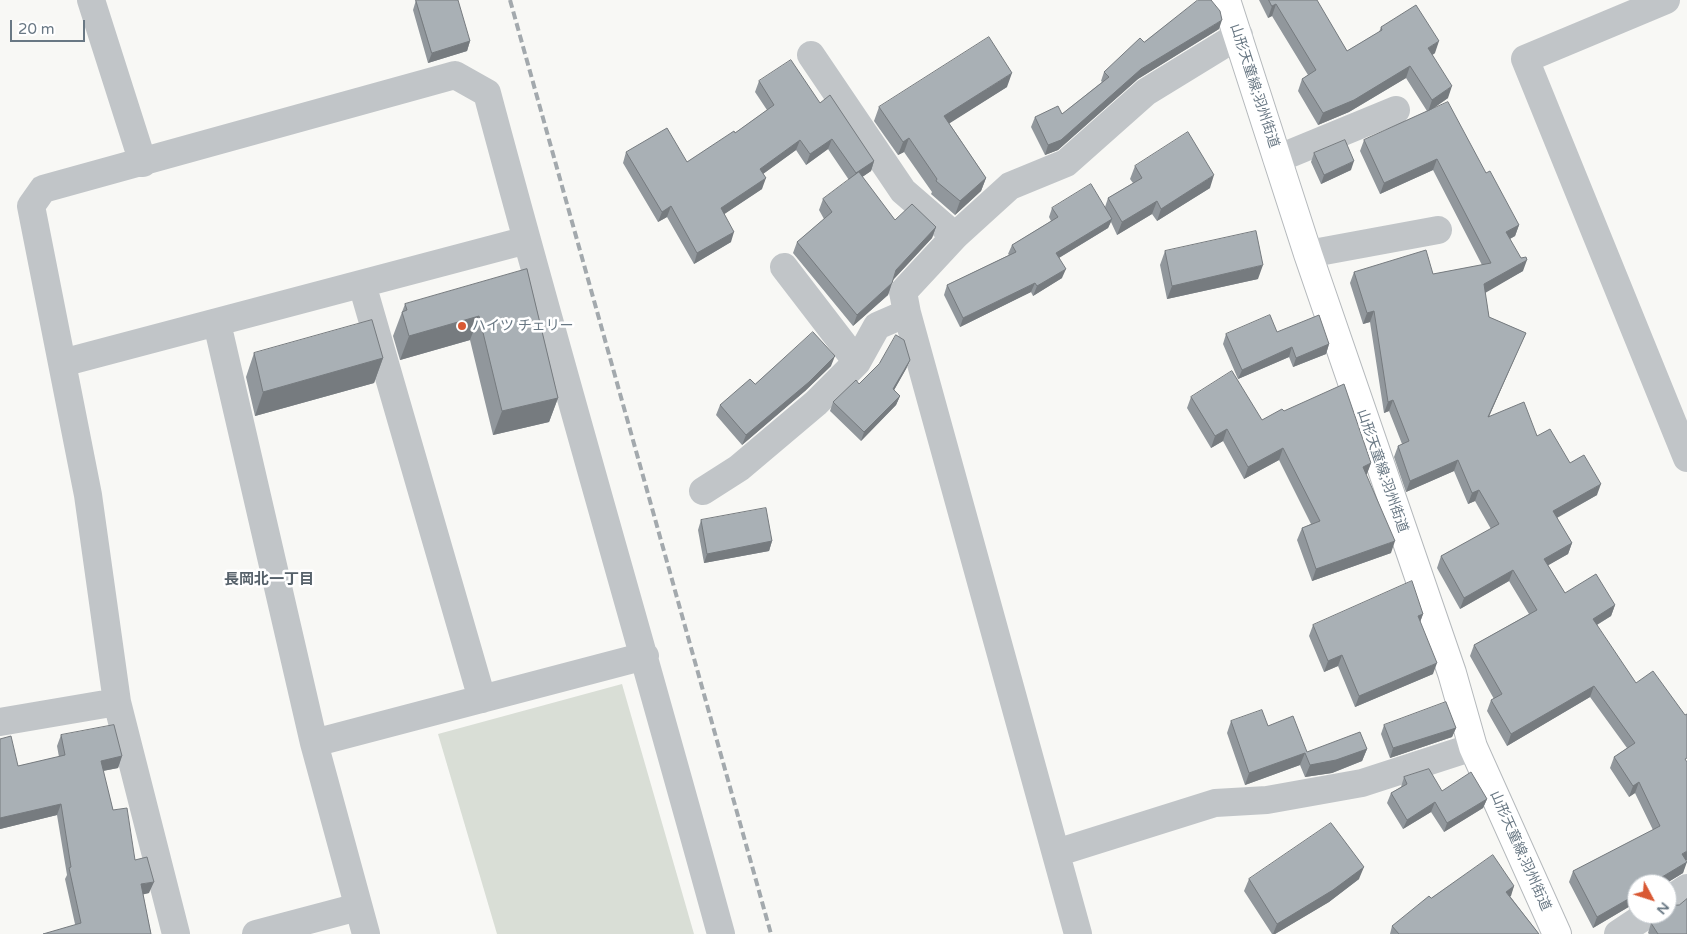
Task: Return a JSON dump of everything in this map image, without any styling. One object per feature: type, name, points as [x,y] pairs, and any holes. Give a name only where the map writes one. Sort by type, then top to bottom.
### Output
[{"type":"main road","name":"山形天童線;羽州街道","points":[[1226,0],[1239,35],[1308,254],[1452,673],[1473,747],[1557,934]]},
{"type":"street","points":[[91,0],[142,163]]},
{"type":"street","points":[[1666,0],[1525,59],[1687,458]]},
{"type":"street","points":[[1078,934],[907,313],[903,292],[955,236],[1010,186],[1066,164],[1146,92],[1239,35]]},
{"type":"street","points":[[811,55],[903,191],[955,236]]},
{"type":"street","points":[[176,934],[118,702],[88,495],[31,206],[44,189],[455,75],[487,93],[526,240],[645,656],[720,934]]},
{"type":"street","points":[[1277,159],[1396,110]]},
{"type":"street","points":[[1308,254],[1438,230]]},
{"type":"street","points":[[62,363],[217,324],[526,240]]},
{"type":"street","points":[[784,267],[858,362]]},
{"type":"street","points":[[362,284],[482,699]]},
{"type":"street","points":[[703,491],[739,468],[816,403],[858,362],[877,326],[907,313]]},
{"type":"street","points":[[217,324],[314,743],[366,934]]},
{"type":"street","points":[[314,743],[645,656]]},
{"type":"street","points":[[0,722],[118,702]]},
{"type":"street","points":[[1056,853],[1215,803],[1267,800],[1362,783],[1473,747]]},
{"type":"street","points":[[1687,868],[1679,873],[1687,886]]},
{"type":"street","points":[[256,934],[358,907]]},
{"type":"street","points":[[1618,934],[1633,924]]},
{"type":"shaded area","points":[[622,684],[694,934],[497,934],[438,734]]},
{"type":"building","points":[[416,0],[458,0],[470,41],[432,53]]},
{"type":"building","points":[[1198,0],[1211,0],[1220,11],[1222,20],[1141,69],[1061,140],[1048,145],[1035,117],[1058,106],[1062,114],[1109,77],[1104,72],[1140,38],[1144,42]]},
{"type":"building","points":[[1269,0],[1317,0],[1347,51],[1382,30],[1381,27],[1416,5],[1439,41],[1428,48],[1452,86],[1432,100],[1410,66],[1354,100],[1323,113],[1302,79],[1316,70],[1276,4],[1272,6]]},
{"type":"building","points":[[989,37],[1012,73],[944,116],[986,178],[960,201],[936,181],[937,179],[909,138],[903,142],[879,107]]},
{"type":"building","points":[[791,60],[820,103],[830,95],[874,161],[856,173],[832,139],[810,154],[800,140],[760,169],[766,178],[721,208],[734,232],[697,253],[671,206],[662,212],[626,152],[667,128],[687,162],[734,131],[735,133],[774,105],[759,81]]},
{"type":"building","points":[[1448,102],[1486,173],[1490,171],[1519,225],[1506,232],[1521,258],[1526,257],[1527,260],[1484,284],[1489,317],[1526,333],[1488,417],[1524,402],[1537,436],[1550,429],[1570,463],[1584,455],[1601,484],[1553,511],[1572,543],[1544,559],[1565,593],[1596,574],[1615,605],[1593,619],[1636,683],[1653,671],[1685,715],[1687,714],[1687,758],[1685,759],[1687,762],[1687,851],[1682,854],[1687,862],[1667,874],[1627,874],[1627,900],[1597,917],[1573,871],[1660,826],[1639,782],[1633,786],[1614,757],[1635,743],[1594,686],[1511,734],[1491,700],[1502,694],[1474,645],[1537,610],[1513,570],[1464,598],[1441,556],[1499,524],[1479,490],[1472,493],[1458,460],[1410,481],[1398,446],[1409,441],[1393,400],[1388,402],[1374,311],[1367,313],[1354,272],[1426,250],[1433,274],[1491,263],[1437,159],[1384,183],[1364,140]]},
{"type":"building","points":[[1188,132],[1214,175],[1161,209],[1157,201],[1122,222],[1108,198],[1142,178],[1135,166]]},
{"type":"building","points":[[1345,140],[1354,161],[1324,175],[1314,153]]},
{"type":"building","points":[[859,172],[895,220],[912,204],[936,227],[896,270],[892,283],[857,315],[797,242],[832,212],[823,199]]},
{"type":"building","points":[[1091,184],[1112,219],[1056,253],[1066,269],[1037,286],[1035,283],[963,318],[947,285],[1016,252],[1012,245],[1058,217],[1052,208]]},
{"type":"building","points":[[1256,231],[1263,265],[1172,286],[1165,251]]},
{"type":"building","points":[[527,269],[558,398],[502,411],[479,316],[409,336],[402,312],[407,310],[405,304]]},
{"type":"building","points":[[1270,315],[1277,332],[1319,315],[1329,344],[1296,358],[1292,347],[1242,370],[1226,334]]},
{"type":"building","points":[[372,320],[383,358],[263,392],[254,353]]},
{"type":"building","points":[[813,332],[835,356],[809,382],[746,435],[720,405],[750,379],[755,384]]},
{"type":"building","points":[[896,335],[904,340],[910,360],[893,389],[900,396],[864,432],[833,402],[856,380],[859,384],[879,364]]},
{"type":"building","points":[[1232,371],[1262,420],[1282,409],[1284,411],[1344,384],[1371,463],[1363,467],[1395,541],[1316,569],[1302,528],[1320,521],[1283,448],[1248,467],[1227,429],[1215,436],[1191,397]]},
{"type":"building","points":[[766,508],[772,541],[707,554],[701,520]]},
{"type":"building","points":[[1412,581],[1423,614],[1418,616],[1437,663],[1359,696],[1342,655],[1328,661],[1313,625]]},
{"type":"building","points":[[1446,702],[1456,728],[1393,748],[1384,725]]},
{"type":"building","points":[[1262,710],[1268,726],[1293,716],[1307,752],[1360,732],[1367,749],[1336,760],[1310,765],[1305,753],[1249,773],[1231,721]]},
{"type":"building","points":[[114,725],[122,756],[101,761],[113,810],[127,808],[135,860],[147,857],[154,882],[141,884],[151,934],[43,934],[81,923],[69,868],[71,867],[61,804],[0,818],[0,739],[11,736],[18,766],[65,755],[61,735]]},
{"type":"building","points":[[1429,769],[1442,791],[1471,772],[1487,799],[1447,823],[1435,802],[1407,820],[1391,793],[1407,784],[1404,777]]},
{"type":"building","points":[[1331,823],[1364,867],[1333,890],[1277,924],[1249,879]]},
{"type":"building","points":[[1493,855],[1514,886],[1506,892],[1539,934],[1399,934],[1392,926],[1429,896],[1431,898]]},
{"type":"building","points":[[1687,899],[1687,934],[1658,934],[1652,924],[1677,924],[1677,905]]},
{"type":"railway","points":[[510,0],[771,934]]},
{"type":"place","name":"ハイツ チェリー","points":[[462,326]]},
{"type":"district","name":"長岡北一丁目","points":[[269,580]]}]
